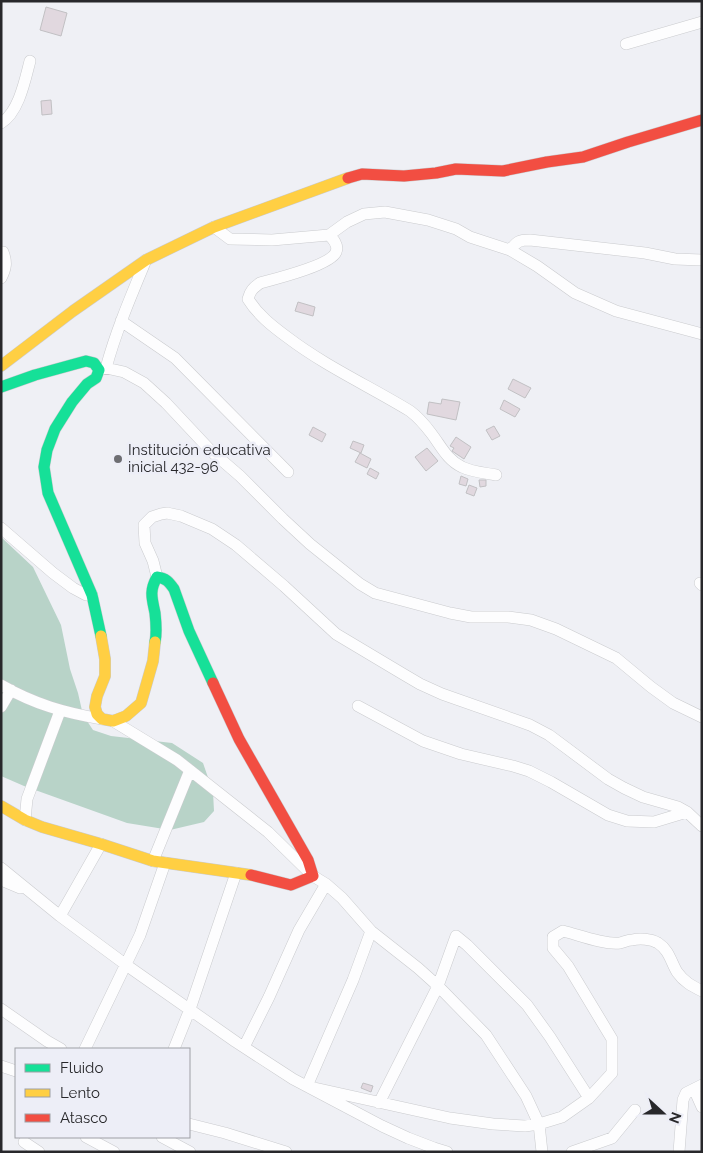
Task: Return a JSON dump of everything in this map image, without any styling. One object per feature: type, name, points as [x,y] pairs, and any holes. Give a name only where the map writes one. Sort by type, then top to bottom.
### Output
[{"type":"street","points":[[626,44],[702,22]]},
{"type":"street","points":[[1,123],[9,117],[22,93],[30,61]]},
{"type":"street","points":[[1,366],[73,310],[146,260],[214,227],[320,187],[362,174],[404,176],[456,169],[503,171],[583,157],[702,120]]},
{"type":"street","points":[[214,227],[230,239],[272,240],[329,234],[364,214],[385,212],[428,220],[456,229],[470,237],[510,250],[537,266],[574,293],[616,311],[702,334]]},
{"type":"street","points":[[329,234],[336,243],[336,252],[332,257],[305,270],[254,287],[249,293],[248,299],[252,305],[268,323],[308,352],[336,370],[410,411],[425,425],[445,455],[453,462],[464,468],[496,475]]},
{"type":"street","points":[[510,250],[518,241],[530,240],[702,260]]},
{"type":"street","points":[[1,252],[3,252],[6,260],[6,267],[1,278]]},
{"type":"street","points":[[146,260],[103,369],[72,402],[55,429],[47,450],[44,467],[48,493],[92,595],[98,620],[105,659],[105,676],[97,696],[95,708],[97,714],[177,760],[268,832],[313,876],[342,898],[371,931],[438,986],[486,1035],[526,1096],[539,1124],[542,1152]]},
{"type":"street","points":[[121,321],[175,358],[288,472]]},
{"type":"street","points":[[1,387],[35,374],[86,362],[94,363],[103,369],[124,372],[144,383],[166,403],[211,450],[310,544],[360,584],[375,593],[450,613],[471,617],[508,617],[531,620],[556,629],[616,658],[673,703],[702,717]]},
{"type":"street","points":[[1,707],[6,687],[27,698],[60,711],[107,720],[126,716],[141,703],[146,691],[153,661],[156,638],[151,598],[152,586],[157,577],[145,542],[144,525],[152,516],[167,513],[182,516],[212,529],[236,545],[265,568],[336,634],[403,674],[442,694],[530,726],[549,735],[608,779],[644,798],[678,807],[687,812],[702,826]]},
{"type":"street","points":[[1,528],[73,588],[86,595],[92,595]]},
{"type":"street","points":[[157,577],[164,578],[170,582],[174,589],[189,631],[239,739],[298,838],[313,876]]},
{"type":"street","points":[[358,706],[423,741],[461,754],[529,771],[614,817],[627,821],[654,822],[687,812]]},
{"type":"street","points":[[25,820],[27,799],[60,711]]},
{"type":"street","points":[[85,1048],[140,935],[159,862],[190,770]]},
{"type":"street","points":[[1,806],[25,820],[42,827],[159,862],[247,874],[291,885],[313,876]]},
{"type":"street","points":[[60,916],[101,844]]},
{"type":"street","points":[[1,868],[60,916],[126,965],[293,1079],[382,1126],[447,1152]]},
{"type":"street","points":[[174,1048],[190,1009],[236,873]]},
{"type":"street","points":[[1,880],[33,894]]},
{"type":"street","points":[[244,1047],[299,930],[326,884]]},
{"type":"street","points":[[309,1087],[371,931]]},
{"type":"street","points":[[309,1087],[450,1118],[493,1124],[525,1126],[562,1117],[590,1098],[612,1073],[612,1039],[568,966],[553,948],[553,937],[563,931],[610,942],[619,943],[633,939],[658,943],[667,950],[677,972],[686,983],[702,991]]},
{"type":"street","points":[[379,1103],[438,986],[456,936],[527,1005],[590,1098]]},
{"type":"street","points":[[1,1009],[46,1041],[59,1048]]},
{"type":"street","points":[[1,1066],[15,1071]]},
{"type":"street","points":[[679,1152],[683,1100],[686,1093],[698,1087],[702,1107]]},
{"type":"street","points":[[572,1152],[602,1147],[635,1110]]},
{"type":"street","points":[[190,1124],[286,1152]]},
{"type":"street","points":[[88,1138],[114,1152]]},
{"type":"street","points":[[164,1138],[190,1152]]},
{"type":"street","points":[[24,1142],[40,1152]]},
{"type":"green space","points":[[1,537],[33,567],[61,625],[70,669],[83,715],[93,730],[111,736],[172,743],[203,763],[213,792],[214,811],[204,822],[170,830],[127,823],[1,776]]},
{"type":"building","points":[[46,7],[67,13],[61,36],[40,30]]},
{"type":"building","points":[[51,100],[52,114],[42,115],[41,101]]},
{"type":"building","points":[[298,302],[315,307],[313,316],[295,311]]},
{"type":"building","points":[[513,379],[531,388],[525,398],[508,389]]},
{"type":"building","points":[[442,399],[460,402],[456,420],[427,414],[429,402],[441,404]]},
{"type":"building","points":[[504,400],[520,409],[515,417],[500,409]]},
{"type":"building","points":[[494,426],[500,436],[492,440],[486,430]]},
{"type":"building","points":[[313,427],[326,434],[322,442],[309,435]]},
{"type":"building","points":[[456,437],[471,447],[464,459],[452,451],[454,448],[450,446]]},
{"type":"building","points":[[353,441],[364,445],[361,453],[350,448]]},
{"type":"building","points":[[427,448],[438,461],[426,471],[415,457]]},
{"type":"building","points":[[360,453],[371,459],[367,468],[355,462]]},
{"type":"building","points":[[370,468],[379,473],[376,479],[367,474]]},
{"type":"building","points":[[461,476],[468,479],[466,486],[459,484]]},
{"type":"building","points":[[479,480],[486,480],[486,486],[480,487]]},
{"type":"building","points":[[469,485],[477,488],[474,496],[466,493]]},
{"type":"building","points":[[363,1083],[373,1086],[371,1092],[361,1088]]},
{"type":"traffic: fast","points":[[1,387],[35,375],[86,361],[94,363],[99,370],[96,378],[87,384],[72,402],[55,429],[47,450],[44,467],[48,493],[92,595],[101,636]]},
{"type":"traffic: fast","points":[[155,642],[156,624],[152,595],[157,577],[163,578],[174,589],[189,631],[213,683]]},
{"type":"traffic: slow","points":[[1,366],[73,311],[146,260],[214,227],[348,178]]},
{"type":"traffic: slow","points":[[101,636],[105,659],[105,676],[95,707],[97,714],[102,719],[113,721],[126,716],[141,703],[153,661],[155,642]]},
{"type":"traffic: slow","points":[[1,806],[25,820],[42,827],[153,861],[251,875]]},
{"type":"traffic: jam","points":[[348,178],[362,174],[404,176],[456,169],[503,171],[583,157],[702,120]]},
{"type":"traffic: jam","points":[[213,683],[239,739],[308,860],[313,876],[291,885],[251,875]]},
{"type":"place","name":"Institución educativa inicial 432-96","points":[[118,459]]}]
